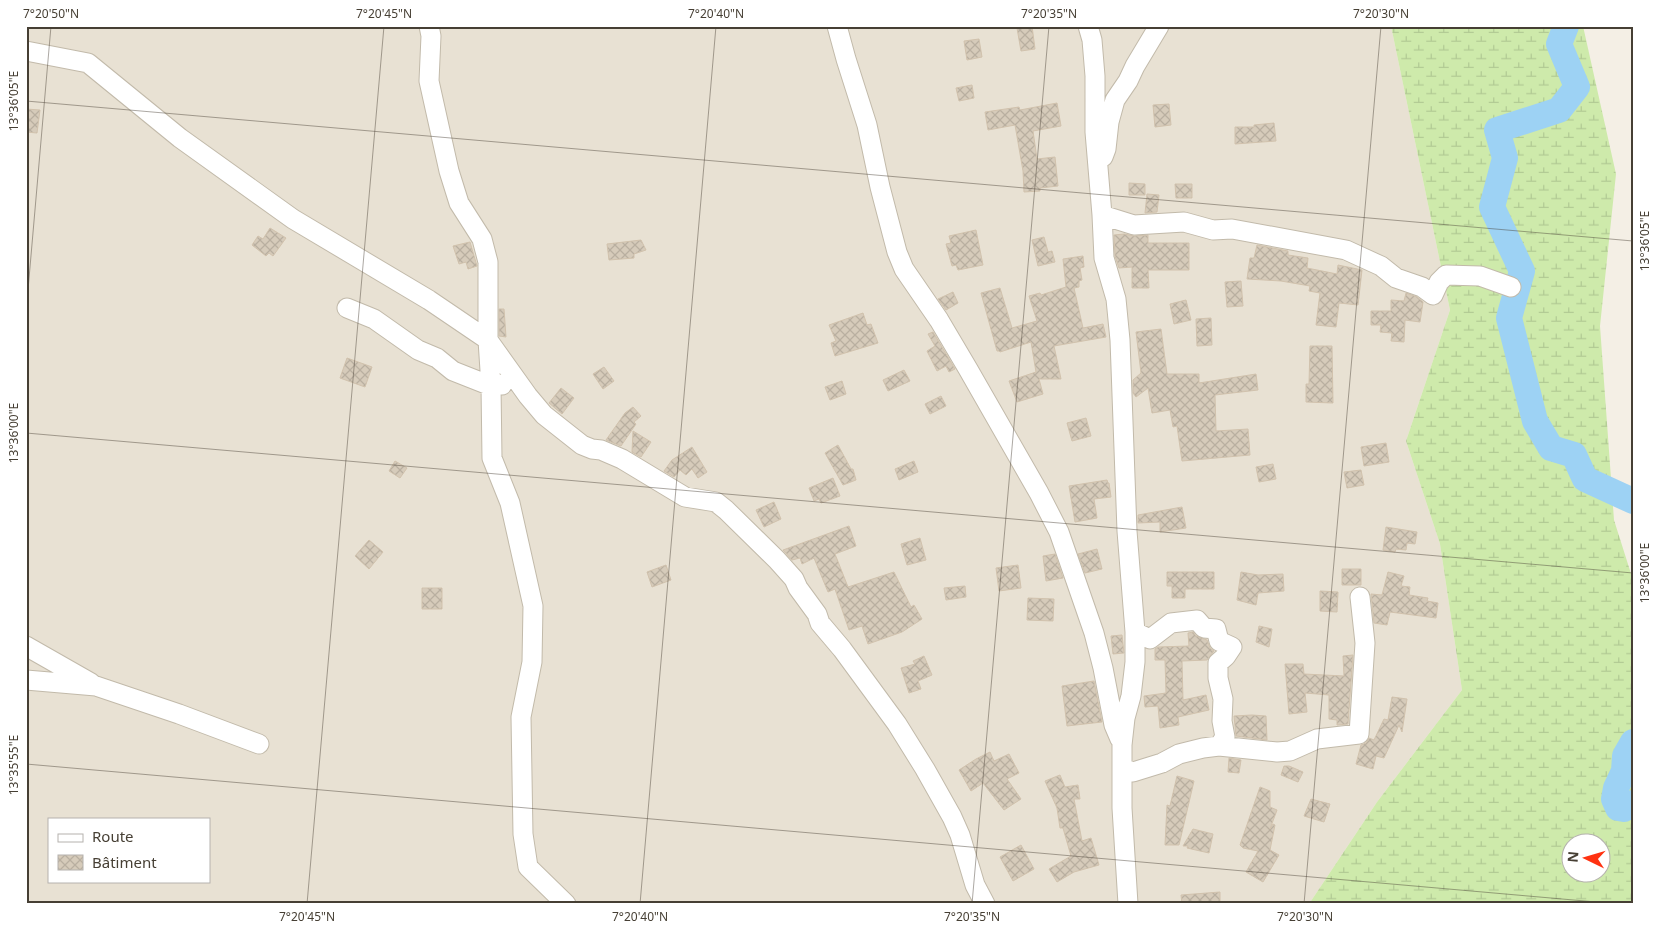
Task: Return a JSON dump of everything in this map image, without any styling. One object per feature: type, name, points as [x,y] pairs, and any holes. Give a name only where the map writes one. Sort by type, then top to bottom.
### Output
[{"type":"street","points":[[429,26],[431,36],[429,81],[449,171],[459,203],[482,239],[488,262],[488,340],[492,458],[510,503],[533,606],[532,662],[521,717],[523,834],[528,867],[566,904]]},
{"type":"street","points":[[837,26],[867,125],[880,187],[897,252],[904,269],[939,320],[968,369],[1039,493],[1058,532],[1094,633],[1114,725],[1122,745]]},
{"type":"street","points":[[1088,26],[1092,40],[1096,76],[1094,118],[1104,258],[1116,299],[1120,340],[1126,531],[1135,632],[1135,662],[1122,745],[1128,904]]},
{"type":"street","points":[[1098,167],[1106,149],[1109,122],[1116,100],[1159,26]]},
{"type":"street","points":[[26,51],[88,63],[180,138],[293,219],[429,300],[488,340],[544,415],[582,445],[601,450],[622,459],[685,497],[716,502],[726,510],[794,579],[820,623],[842,649],[897,724],[925,769],[960,835],[975,886],[985,904]]},
{"type":"street","points":[[1102,215],[1134,225],[1184,222],[1213,230],[1232,229],[1346,250],[1381,266],[1396,278],[1422,286],[1433,295],[1439,282],[1446,275],[1480,276],[1511,287]]},
{"type":"street","points":[[347,308],[374,319],[418,350],[438,358],[453,371],[490,386],[498,384],[518,390],[528,396]]},
{"type":"street","points":[[1122,768],[1133,772],[1162,763],[1179,754],[1203,748],[1219,746],[1290,752],[1317,739],[1359,734],[1364,643],[1360,596]]},
{"type":"street","points":[[1135,632],[1150,639],[1171,624],[1197,620],[1204,628],[1216,629],[1219,641],[1232,647],[1226,656],[1218,662],[1218,678],[1223,699],[1222,721],[1225,737],[1219,746]]},
{"type":"street","points":[[26,646],[96,686],[259,744]]},
{"type":"street","points":[[26,680],[96,686]]},
{"type":"shaded area","points":[[26,26],[1391,26],[1450,310],[1406,441],[1440,544],[1462,690],[1377,802],[1309,904],[26,904]]},
{"type":"green space","points":[[1391,26],[1583,26],[1616,174],[1600,326],[1614,520],[1633,580],[1633,904],[1309,904],[1377,802],[1462,690],[1440,544],[1406,441],[1450,310]]},
{"type":"building","points":[[1032,26],[1035,49],[1021,51],[1017,28]]},
{"type":"building","points":[[979,39],[982,57],[967,60],[964,41]]},
{"type":"building","points":[[972,85],[974,98],[959,101],[956,88]]},
{"type":"building","points":[[1057,103],[1061,126],[1033,131],[1037,159],[1055,157],[1058,186],[1040,188],[1040,191],[1024,192],[1023,171],[1015,125],[988,130],[985,112],[1019,107],[1020,110]]},
{"type":"building","points":[[1169,104],[1171,125],[1155,127],[1153,105]]},
{"type":"building","points":[[26,109],[40,110],[37,133],[26,132]]},
{"type":"building","points":[[1274,123],[1276,141],[1235,144],[1235,127],[1254,127],[1254,125]]},
{"type":"building","points":[[1129,183],[1145,184],[1145,195],[1129,195]]},
{"type":"building","points":[[1175,184],[1192,184],[1192,198],[1176,198]]},
{"type":"building","points":[[1147,194],[1159,195],[1157,212],[1145,213]]},
{"type":"building","points":[[270,228],[286,238],[273,256],[269,253],[266,256],[252,245],[258,236],[263,239]]},
{"type":"building","points":[[976,230],[983,265],[958,270],[956,265],[952,266],[946,244],[951,243],[949,236]]},
{"type":"building","points":[[1114,235],[1134,236],[1148,235],[1148,243],[1189,243],[1189,270],[1148,270],[1149,288],[1132,288],[1132,267],[1119,268],[1115,256]]},
{"type":"building","points":[[1044,237],[1048,252],[1052,251],[1055,262],[1038,266],[1032,240]]},
{"type":"building","points":[[641,240],[646,250],[634,254],[634,258],[609,260],[607,244]]},
{"type":"building","points":[[470,242],[477,266],[468,269],[466,262],[459,264],[453,246]]},
{"type":"building","points":[[1257,245],[1288,251],[1288,255],[1308,258],[1307,268],[1337,274],[1338,265],[1362,270],[1358,305],[1339,303],[1336,327],[1316,325],[1320,293],[1309,291],[1310,286],[1281,281],[1247,279],[1250,258],[1254,258]]},
{"type":"building","points":[[1083,256],[1084,267],[1080,268],[1082,280],[1079,281],[1079,287],[1074,288],[1083,328],[1103,324],[1106,337],[1054,346],[1061,379],[1039,379],[1043,394],[1017,402],[1009,381],[1036,372],[1031,342],[1000,352],[997,351],[981,293],[1000,288],[1012,328],[1037,321],[1029,296],[1040,293],[1041,295],[1066,287],[1063,259]]},
{"type":"building","points":[[1241,281],[1243,306],[1227,307],[1225,282]]},
{"type":"building","points":[[953,292],[958,303],[946,310],[938,299]]},
{"type":"building","points":[[1406,293],[1417,297],[1423,302],[1420,322],[1405,320],[1404,342],[1391,341],[1392,333],[1380,332],[1381,325],[1371,325],[1371,311],[1391,311],[1391,300],[1404,301]]},
{"type":"building","points":[[1186,300],[1191,320],[1174,324],[1170,304]]},
{"type":"building","points":[[499,309],[504,309],[506,337],[499,336]]},
{"type":"building","points":[[863,313],[867,325],[871,324],[878,343],[835,356],[831,343],[836,341],[829,325]]},
{"type":"building","points":[[1211,318],[1212,345],[1197,346],[1196,319]]},
{"type":"building","points":[[1161,329],[1167,374],[1199,374],[1199,383],[1256,374],[1258,390],[1215,395],[1216,431],[1248,429],[1250,455],[1182,461],[1177,426],[1173,427],[1170,410],[1152,413],[1148,388],[1136,397],[1133,393],[1133,380],[1141,373],[1136,332]]},
{"type":"building","points":[[933,332],[955,369],[949,372],[946,366],[937,371],[927,351],[935,346],[928,334]]},
{"type":"building","points":[[1310,346],[1332,346],[1333,403],[1306,402],[1306,384],[1309,384]]},
{"type":"building","points":[[347,358],[372,367],[365,387],[340,378]]},
{"type":"building","points":[[604,367],[614,381],[603,389],[593,374]]},
{"type":"building","points":[[904,370],[910,381],[888,391],[883,380]]},
{"type":"building","points":[[842,381],[846,394],[830,400],[825,387]]},
{"type":"building","points":[[561,388],[574,398],[562,414],[549,403]]},
{"type":"building","points":[[941,396],[946,406],[930,414],[925,404]]},
{"type":"building","points":[[633,407],[641,416],[634,422],[636,424],[621,446],[606,440],[625,413]]},
{"type":"building","points":[[1086,418],[1091,436],[1072,441],[1067,423]]},
{"type":"building","points":[[633,431],[651,442],[641,457],[632,452]]},
{"type":"building","points":[[1386,443],[1389,462],[1364,466],[1361,447]]},
{"type":"building","points":[[838,445],[851,469],[853,469],[856,480],[843,485],[825,453]]},
{"type":"building","points":[[692,447],[707,472],[698,478],[692,469],[686,475],[680,470],[674,477],[664,471],[672,460]]},
{"type":"building","points":[[395,461],[407,468],[400,478],[389,471]]},
{"type":"building","points":[[914,461],[918,472],[899,480],[895,469]]},
{"type":"building","points":[[1273,464],[1276,479],[1259,482],[1256,467]]},
{"type":"building","points":[[1361,470],[1364,485],[1347,488],[1344,472]]},
{"type":"building","points":[[833,478],[840,496],[821,503],[819,499],[814,501],[809,488]]},
{"type":"building","points":[[1107,480],[1111,497],[1094,499],[1097,518],[1075,522],[1069,486]]},
{"type":"building","points":[[774,502],[781,519],[764,527],[756,510]]},
{"type":"building","points":[[1182,507],[1186,528],[1160,532],[1160,522],[1138,523],[1138,515]]},
{"type":"building","points":[[849,526],[856,546],[835,554],[848,587],[894,572],[911,607],[914,605],[922,619],[902,632],[868,644],[862,626],[849,630],[835,589],[828,592],[814,558],[802,564],[800,558],[792,560],[783,550]]},
{"type":"building","points":[[1386,527],[1417,532],[1415,544],[1407,543],[1406,550],[1396,549],[1395,552],[1383,550]]},
{"type":"building","points":[[920,538],[926,560],[907,565],[901,544]]},
{"type":"building","points":[[369,540],[383,552],[369,569],[355,556]]},
{"type":"building","points":[[1097,549],[1102,569],[1085,573],[1078,554]]},
{"type":"building","points":[[1055,554],[1063,578],[1046,581],[1043,556]]},
{"type":"building","points":[[666,565],[671,580],[652,587],[647,572]]},
{"type":"building","points":[[1018,565],[1021,588],[999,591],[996,568]]},
{"type":"building","points":[[1342,569],[1361,569],[1361,585],[1342,585]]},
{"type":"building","points":[[1167,572],[1214,572],[1214,589],[1185,589],[1185,598],[1172,598],[1172,586],[1167,586]]},
{"type":"building","points":[[1241,572],[1258,575],[1283,574],[1284,591],[1258,593],[1256,605],[1237,600]]},
{"type":"building","points":[[1388,572],[1404,576],[1401,586],[1410,587],[1409,595],[1428,598],[1427,601],[1438,603],[1436,618],[1390,612],[1387,625],[1374,623],[1371,594],[1382,595]]},
{"type":"building","points":[[965,586],[966,597],[946,600],[944,588]]},
{"type":"building","points":[[422,588],[442,588],[442,609],[422,609]]},
{"type":"building","points":[[1320,591],[1338,592],[1337,612],[1320,611]]},
{"type":"building","points":[[1028,598],[1054,599],[1053,621],[1027,620]]},
{"type":"building","points":[[1259,626],[1272,629],[1269,647],[1256,642]]},
{"type":"building","points":[[1193,632],[1196,636],[1207,640],[1210,648],[1214,651],[1207,660],[1182,661],[1183,700],[1206,695],[1209,710],[1178,717],[1179,725],[1160,728],[1158,706],[1145,707],[1144,696],[1166,693],[1165,660],[1155,660],[1155,649],[1158,647],[1189,646],[1188,633]]},
{"type":"building","points":[[1122,635],[1124,653],[1113,654],[1111,636]]},
{"type":"building","points":[[1353,655],[1348,724],[1337,725],[1337,720],[1329,719],[1329,695],[1305,693],[1307,712],[1289,714],[1285,664],[1303,664],[1304,674],[1344,676],[1343,656]]},
{"type":"building","points":[[924,656],[932,675],[918,681],[921,689],[909,693],[901,668],[915,664],[913,661]]},
{"type":"building","points":[[1094,681],[1102,722],[1067,726],[1062,686]]},
{"type":"building","points":[[1392,697],[1407,699],[1402,732],[1399,725],[1384,758],[1376,756],[1373,769],[1356,764],[1361,745],[1366,743],[1369,738],[1374,740],[1384,719],[1388,720]]},
{"type":"building","points":[[1234,716],[1266,716],[1267,740],[1236,736]]},
{"type":"building","points":[[990,752],[994,761],[1009,754],[1019,773],[1007,779],[1021,799],[1004,810],[983,783],[971,791],[959,770]]},
{"type":"building","points":[[1229,758],[1241,760],[1239,773],[1228,772]]},
{"type":"building","points":[[1284,766],[1289,766],[1303,772],[1298,782],[1281,775]]},
{"type":"building","points":[[1060,775],[1065,787],[1078,785],[1080,799],[1074,799],[1082,841],[1091,838],[1099,865],[1074,872],[1057,882],[1049,869],[1071,856],[1063,828],[1060,828],[1057,808],[1045,781]]},
{"type":"building","points":[[1177,776],[1194,781],[1179,845],[1165,845],[1167,805],[1170,806]]},
{"type":"building","points":[[1260,787],[1270,791],[1270,807],[1277,810],[1270,829],[1273,824],[1275,825],[1270,850],[1279,855],[1263,882],[1246,872],[1258,851],[1243,848],[1240,845]]},
{"type":"building","points":[[1311,799],[1330,804],[1324,822],[1304,816]]},
{"type":"building","points":[[1193,829],[1213,834],[1209,853],[1183,846]]},
{"type":"building","points":[[1021,845],[1034,869],[1013,881],[1000,857]]},
{"type":"building","points":[[1220,892],[1220,904],[1182,904],[1181,895]]},
{"type":"waterway","points":[[1566,26],[1559,44],[1577,87],[1559,110],[1497,130],[1505,158],[1492,207],[1522,271],[1509,318],[1535,421],[1551,448],[1574,455],[1585,479],[1633,501]]},
{"type":"waterway","points":[[1633,742],[1625,756],[1624,771],[1616,788],[1614,799],[1618,808],[1624,809],[1633,803]]}]
